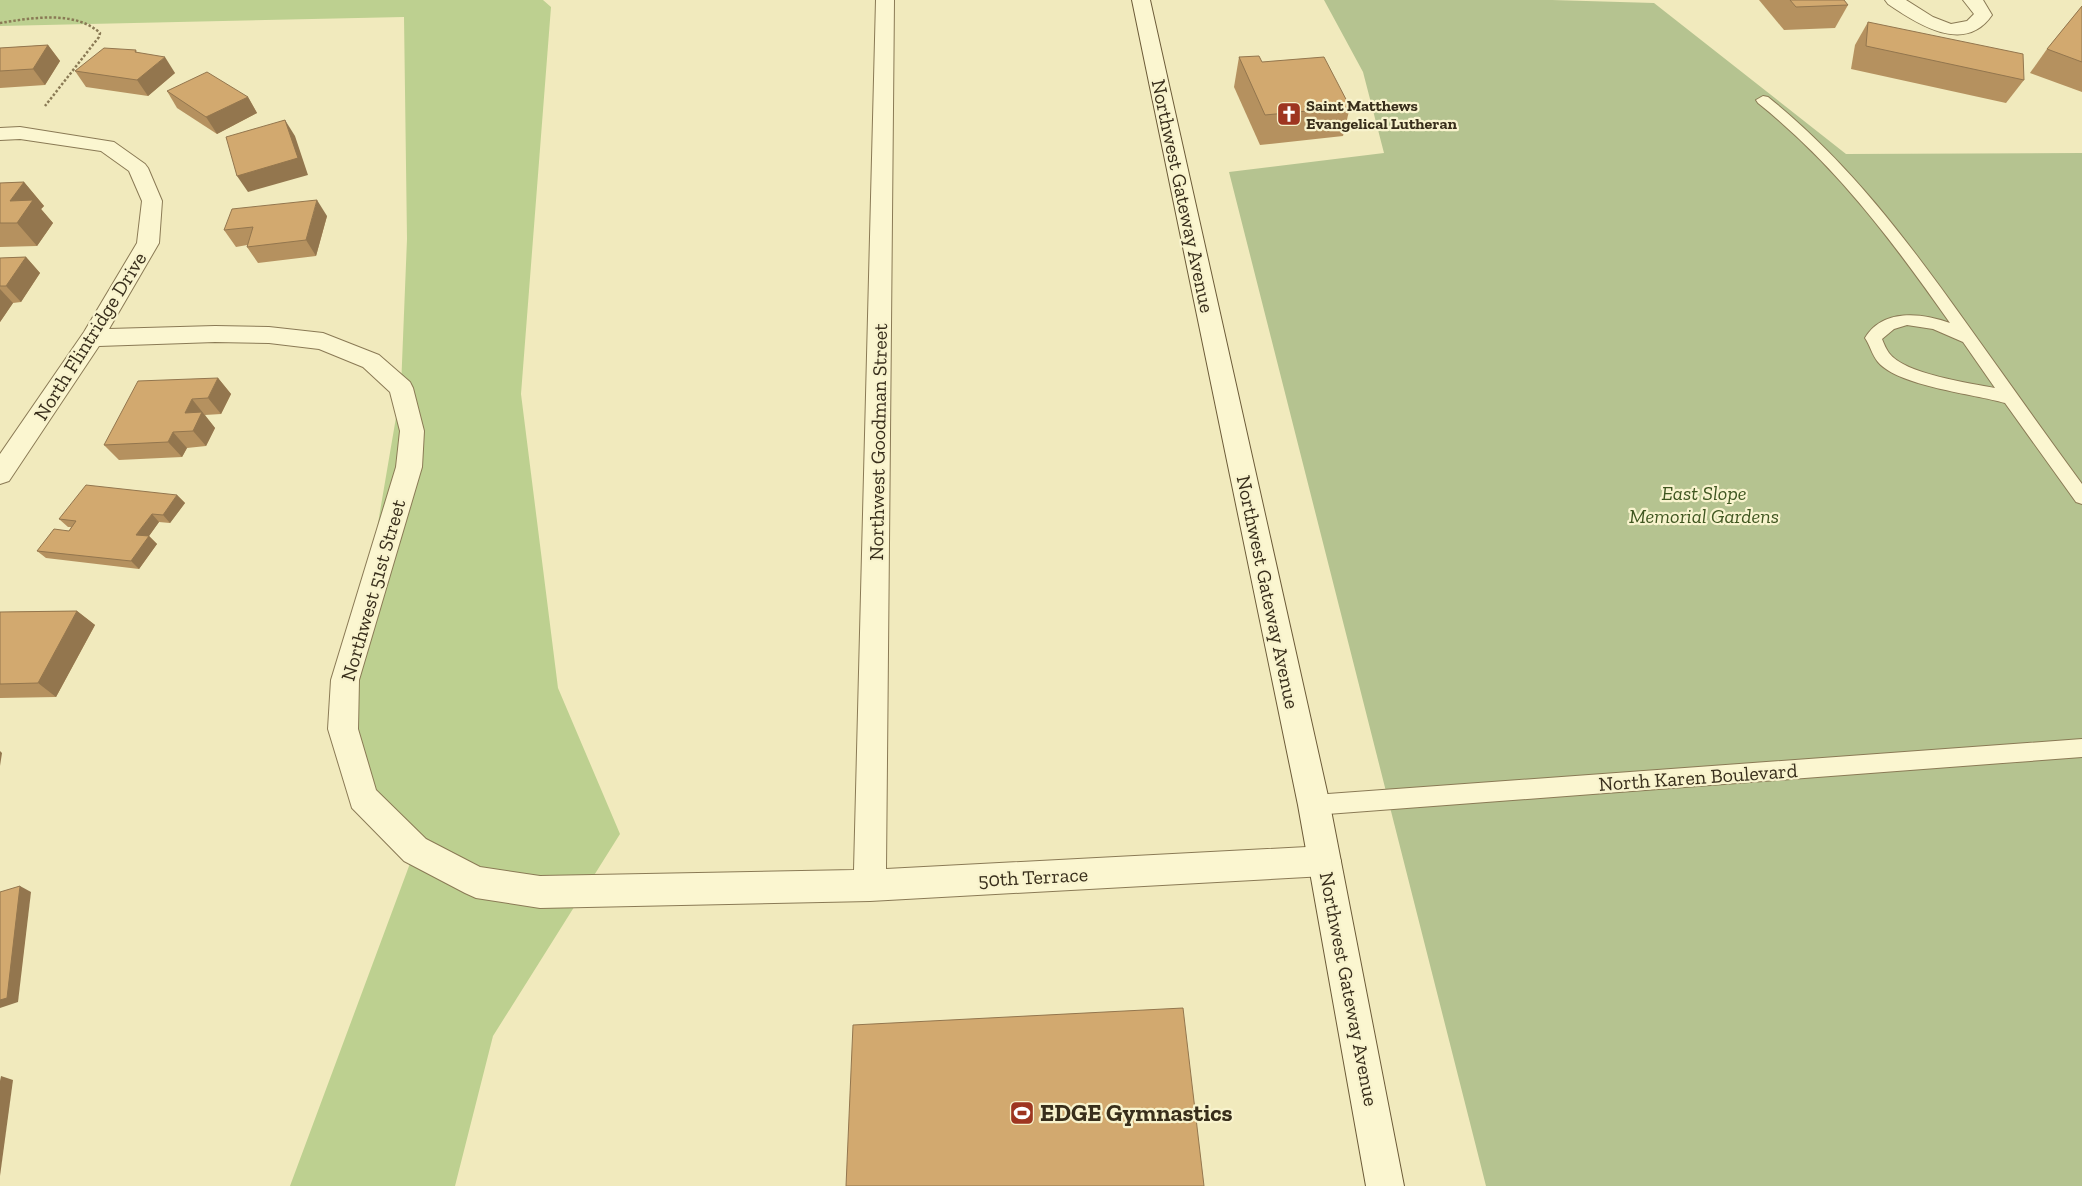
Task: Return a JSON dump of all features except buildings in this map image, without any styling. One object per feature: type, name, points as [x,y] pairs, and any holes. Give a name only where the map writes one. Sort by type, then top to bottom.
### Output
[{"type":"street","name":"Northwest Goodman Street","points":[[870,885],[885,0]]},
{"type":"street","name":"Northwest Gateway Avenue","points":[[1141,0],[1314,806],[1385,1186]]},
{"type":"street","points":[[1894,0],[1929,23],[1945,28],[1961,29],[1977,24],[1983,15],[1978,5],[1972,0]]},
{"type":"street","name":"North Flintridge Drive","points":[[0,474],[92,338],[148,243],[152,201],[138,168],[107,146],[10,133]]},
{"type":"street","name":"Northwest 51st Street","points":[[92,338],[260,335],[323,341],[371,361],[401,388],[412,431],[409,467],[346,680],[343,729],[363,798],[415,850],[476,882],[540,892],[740,888]]},
{"type":"street","name":"50th Terrace","points":[[740,888],[870,885],[1325,861]]},
{"type":"lane","points":[[1763,100],[1808,136],[1838,166],[1895,236],[2082,497]]},
{"type":"lane","points":[[1968,338],[1947,327],[1911,320],[1889,324],[1873,338],[1885,359],[1910,374],[2011,398]]},
{"type":"lane","name":"North Karen Boulevard","points":[[1314,806],[2082,748]]},
{"type":"path","points":[[0,23],[24,19],[53,19],[83,22],[92,25],[100,33],[99,37],[42,110]]},
{"type":"green space","points":[[0,0],[543,0],[551,7],[521,394],[558,688],[620,834],[493,1036],[455,1186],[290,1186],[415,850],[363,798],[343,729],[401,388],[407,239],[404,17],[0,26]]},
{"type":"green space","name":"East Slope Memorial Gardens","points":[[1324,0],[1552,0],[1654,3],[1846,154],[2082,153],[2082,1186],[1486,1186],[1229,172],[1384,153],[1363,72]]},
{"type":"place","name":"Saint Matthews Evangelical Lutheran","points":[[1289,114]]},
{"type":"place","name":"EDGE Gymnastics","points":[[1022,1113]]}]
